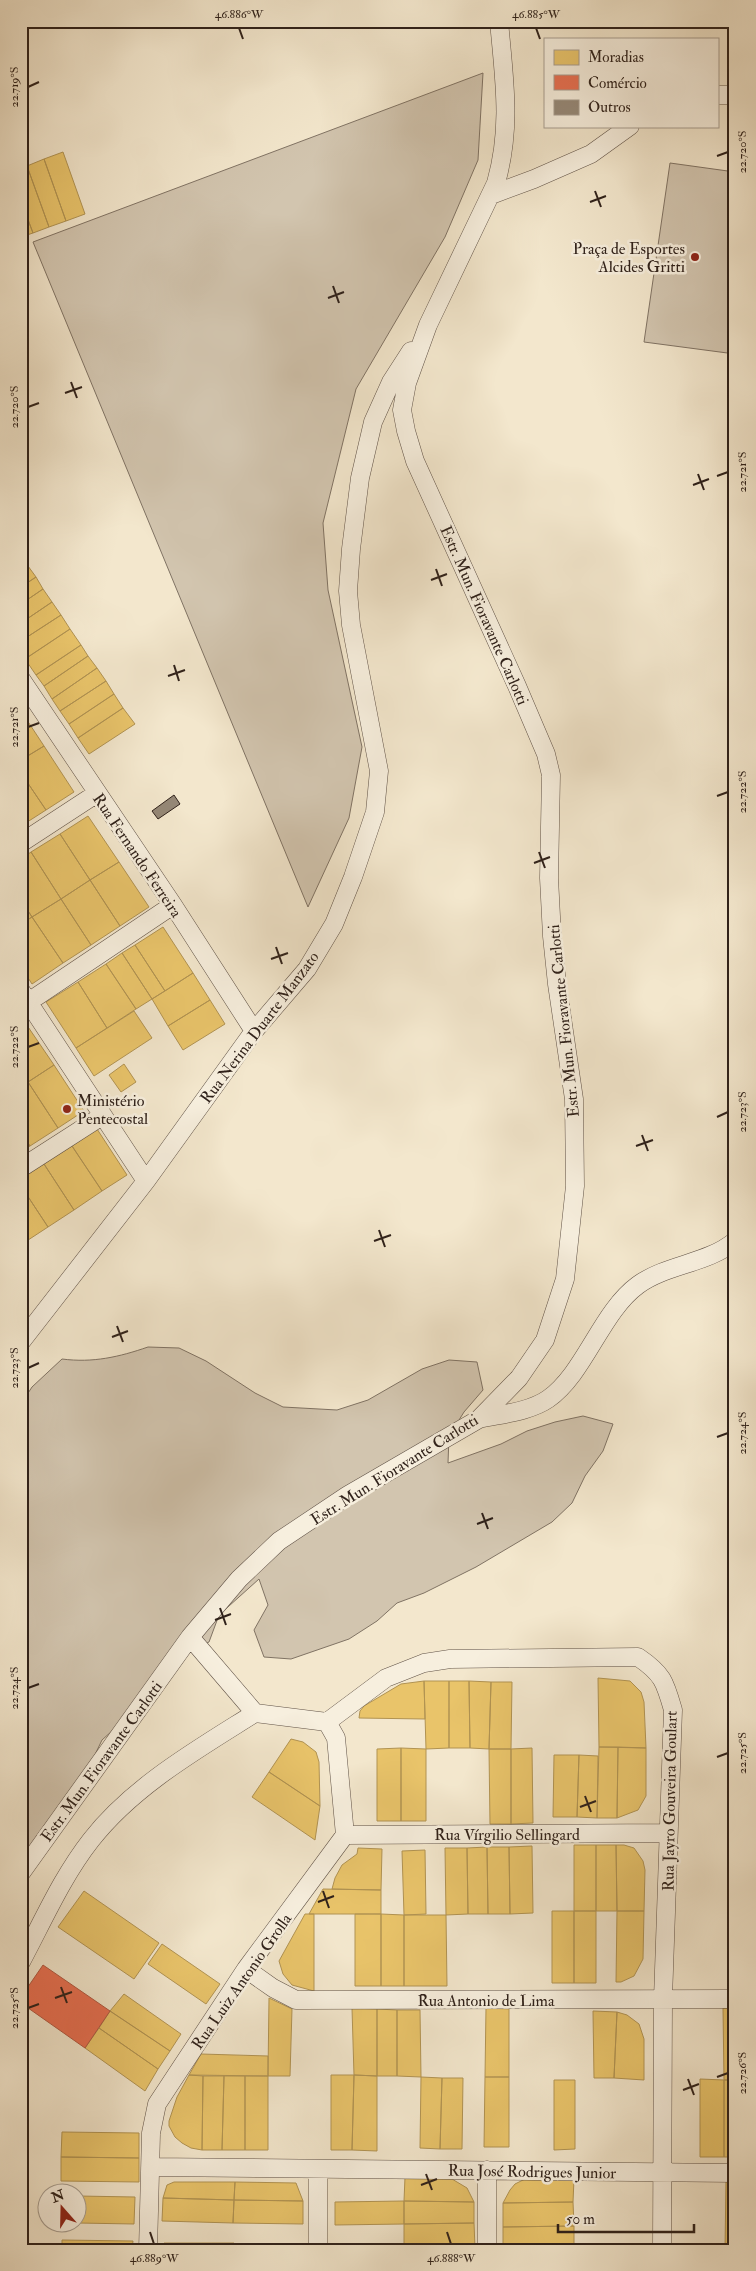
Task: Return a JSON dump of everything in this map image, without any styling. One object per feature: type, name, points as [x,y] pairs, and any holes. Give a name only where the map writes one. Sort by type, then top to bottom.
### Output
[{"type":"street","name":"Estr. Mun. Fioravante Carlotti","points":[[21,1873],[190,1636],[239,1579],[279,1541],[348,1495],[479,1419],[518,1378],[545,1340],[565,1279],[575,1186],[574,1099],[552,936],[549,878],[551,775],[546,754],[416,461],[406,431],[402,410],[406,383],[428,325],[491,195],[503,160],[506,138],[506,97],[498,21]]},
{"type":"street","points":[[718,96],[735,95]]},
{"type":"street","points":[[491,195],[534,179],[591,154],[627,128]]},
{"type":"street","name":"Rua Nerina Duarte Manzato","points":[[21,1342],[146,1181],[254,1031],[307,969],[334,924],[375,812],[379,771],[351,625],[348,590],[360,478],[372,422],[391,382],[428,325]]},
{"type":"street","name":"Rua Fernando Ferreira","points":[[22,681],[96,794],[173,905],[254,1031]]},
{"type":"street","points":[[21,843],[96,794]]},
{"type":"street","points":[[146,1181],[24,1000],[173,905]]},
{"type":"street","points":[[21,1168],[102,1116]]},
{"type":"street","points":[[479,1419],[536,1406],[549,1398],[567,1380],[620,1303],[636,1287],[654,1274],[707,1256],[735,1241]]},
{"type":"street","points":[[190,1636],[255,1713]]},
{"type":"street","name":"Rua Jayro Gouveira Goulart","points":[[328,1722],[386,1678],[424,1663],[450,1659],[638,1657],[656,1669],[666,1684],[673,1710],[663,1999],[662,2250]]},
{"type":"street","points":[[21,1962],[61,1886],[98,1832],[132,1798],[179,1763],[255,1713],[328,1722],[336,1738],[345,1835]]},
{"type":"street","name":"Rua Vírgilio Sellingard","points":[[345,1835],[668,1833]]},
{"type":"street","name":"Rua Luiz Antonio Grolla","points":[[148,2250],[151,2133],[157,2104],[246,1969],[345,1835]]},
{"type":"street","name":"Rua Antonio de Lima","points":[[246,1969],[273,1988],[296,2000],[735,1999]]},
{"type":"street","name":"Rua José Rodrigues Junior","points":[[150,2167],[735,2173]]},
{"type":"street","points":[[318,2169],[318,2250]]},
{"type":"street","points":[[487,2250],[488,2170]]},
{"type":"shaded area","points":[[483,73],[478,160],[445,237],[356,389],[323,523],[328,590],[362,747],[349,818],[308,907],[33,242]]},
{"type":"shaded area","name":"Praça de Esportes Alcides Gritti","points":[[670,163],[735,172],[735,354],[644,342]]},
{"type":"shaded area","points":[[148,1347],[179,1348],[206,1361],[255,1393],[283,1407],[337,1410],[368,1400],[422,1369],[449,1360],[477,1362],[483,1390],[464,1412],[449,1436],[448,1463],[501,1444],[527,1431],[555,1422],[583,1416],[613,1424],[603,1451],[585,1476],[572,1503],[552,1522],[476,1567],[424,1593],[397,1603],[377,1621],[349,1639],[291,1659],[264,1657],[254,1630],[268,1605],[259,1579],[219,1615],[209,1642],[183,1655],[123,1721],[102,1740],[89,1767],[21,1880],[21,1404],[32,1387],[62,1359],[106,1358]]},
{"type":"building: Moradias","points":[[63,152],[85,214],[66,221],[44,159]]},
{"type":"building: Moradias","points":[[44,159],[66,221],[49,227],[27,166]]},
{"type":"building: Moradias","points":[[27,166],[49,227],[33,233],[21,201],[21,168]]},
{"type":"building: Moradias","points":[[21,201],[33,233],[21,237]]},
{"type":"building: Moradias","points":[[28,566],[36,577],[21,587],[21,570]]},
{"type":"building: Moradias","points":[[36,577],[43,589],[21,604],[21,587]]},
{"type":"building: Moradias","points":[[43,589],[52,602],[21,623],[21,604]]},
{"type":"building: Moradias","points":[[52,602],[61,615],[21,641],[21,623]]},
{"type":"building: Moradias","points":[[61,615],[70,629],[25,659],[21,653],[21,641]]},
{"type":"building: Moradias","points":[[70,629],[81,645],[36,675],[25,659]]},
{"type":"building: Moradias","points":[[81,645],[88,656],[44,686],[36,675]]},
{"type":"building: Moradias","points":[[88,656],[97,668],[52,699],[44,686]]},
{"type":"building: Moradias","points":[[97,668],[106,681],[60,711],[52,699]]},
{"type":"building: Moradias","points":[[106,681],[114,694],[69,724],[60,711]]},
{"type":"building: Moradias","points":[[114,694],[123,708],[78,738],[69,724]]},
{"type":"building: Moradias","points":[[123,708],[135,724],[89,754],[78,738]]},
{"type":"building: Moradias","points":[[21,711],[44,746],[21,760]]},
{"type":"building: Moradias","points":[[44,746],[74,792],[46,810],[21,773],[21,760]]},
{"type":"building: Moradias","points":[[21,773],[46,810],[21,826]]},
{"type":"building: Moradias","points":[[88,816],[119,862],[90,880],[60,834]]},
{"type":"building: Moradias","points":[[60,834],[90,880],[61,899],[31,852]]},
{"type":"building: Moradias","points":[[31,852],[61,899],[32,917],[21,900],[21,859]]},
{"type":"building: Moradias","points":[[119,862],[149,907],[120,926],[90,880]]},
{"type":"building: Moradias","points":[[90,880],[120,926],[91,945],[61,899]]},
{"type":"building: Moradias","points":[[61,899],[91,945],[63,963],[32,917]]},
{"type":"building: Moradias","points":[[21,900],[32,917],[21,924]]},
{"type":"building: Moradias","points":[[32,917],[63,963],[32,984],[21,967],[21,924]]},
{"type":"building: Moradias","points":[[163,927],[193,973],[165,991],[135,945]]},
{"type":"building: Moradias","points":[[135,945],[165,991],[152,999],[122,953]]},
{"type":"building: Moradias","points":[[122,953],[152,999],[136,1009],[106,964]]},
{"type":"building: Moradias","points":[[106,964],[136,1009],[107,1028],[78,982]]},
{"type":"building: Moradias","points":[[193,973],[210,1000],[168,1026],[152,999]]},
{"type":"building: Moradias","points":[[78,982],[107,1028],[76,1048],[46,1002]]},
{"type":"building: Moradias","points":[[210,1000],[225,1024],[183,1050],[168,1026]]},
{"type":"building: Moradias","points":[[134,1011],[152,1038],[94,1076],[76,1048]]},
{"type":"building: Moradias","points":[[22,1018],[54,1065],[28,1082],[21,1072]]},
{"type":"building: Moradias","points":[[124,1064],[136,1082],[121,1092],[109,1075]]},
{"type":"building: Moradias","points":[[54,1065],[84,1111],[58,1128],[28,1082]]},
{"type":"building: Moradias","points":[[28,1082],[58,1128],[30,1146],[21,1133],[21,1086]]},
{"type":"building: Moradias","points":[[97,1129],[127,1175],[102,1191],[72,1146]]},
{"type":"building: Moradias","points":[[21,1133],[30,1146],[21,1151]]},
{"type":"building: Moradias","points":[[72,1146],[102,1191],[74,1210],[44,1164]]},
{"type":"building: Moradias","points":[[44,1164],[74,1210],[48,1227],[21,1186],[21,1179]]},
{"type":"building: Moradias","points":[[21,1186],[48,1227],[22,1244],[21,1244]]},
{"type":"building: Moradias","points":[[598,1678],[630,1681],[641,1692],[644,1702],[646,1748],[599,1747]]},
{"type":"building: Moradias","points":[[424,1681],[449,1681],[449,1748],[426,1749]]},
{"type":"building: Moradias","points":[[424,1681],[425,1719],[359,1718],[360,1711],[364,1706],[401,1684]]},
{"type":"building: Moradias","points":[[449,1681],[469,1681],[470,1748],[449,1748]]},
{"type":"building: Moradias","points":[[469,1681],[491,1682],[489,1749],[470,1748]]},
{"type":"building: Moradias","points":[[491,1682],[512,1682],[511,1749],[489,1749]]},
{"type":"building: Moradias","points":[[291,1739],[303,1742],[316,1752],[319,1762],[320,1806],[269,1772]]},
{"type":"building: Moradias","points":[[599,1747],[618,1747],[617,1818],[597,1818]]},
{"type":"building: Moradias","points":[[618,1747],[646,1748],[646,1796],[638,1810],[617,1818]]},
{"type":"building: Moradias","points":[[401,1748],[426,1749],[426,1821],[401,1821]]},
{"type":"building: Moradias","points":[[401,1748],[401,1821],[377,1821],[377,1749]]},
{"type":"building: Moradias","points":[[532,1748],[533,1823],[511,1824],[511,1749]]},
{"type":"building: Moradias","points":[[489,1749],[511,1749],[511,1824],[490,1824]]},
{"type":"building: Moradias","points":[[554,1755],[579,1755],[577,1817],[553,1817]]},
{"type":"building: Moradias","points":[[579,1755],[598,1756],[597,1818],[577,1817]]},
{"type":"building: Moradias","points":[[269,1772],[320,1806],[315,1840],[252,1797]]},
{"type":"building: Moradias","points":[[574,1845],[596,1845],[596,1911],[574,1911]]},
{"type":"building: Moradias","points":[[596,1845],[616,1845],[617,1911],[596,1911]]},
{"type":"building: Moradias","points":[[616,1845],[634,1848],[643,1861],[645,1870],[644,1911],[617,1911]]},
{"type":"building: Moradias","points":[[532,1846],[533,1913],[510,1914],[509,1847]]},
{"type":"building: Moradias","points":[[487,1847],[509,1847],[510,1914],[488,1914]]},
{"type":"building: Moradias","points":[[487,1847],[488,1914],[468,1914],[467,1848]]},
{"type":"building: Moradias","points":[[358,1848],[382,1849],[381,1890],[332,1889],[342,1865],[357,1854]]},
{"type":"building: Moradias","points":[[445,1848],[467,1848],[468,1914],[446,1915]]},
{"type":"building: Moradias","points":[[425,1850],[426,1914],[404,1915],[402,1851]]},
{"type":"building: Moradias","points":[[323,1889],[381,1890],[381,1914],[309,1914]]},
{"type":"building: Moradias","points":[[84,1891],[159,1943],[134,1979],[58,1927]]},
{"type":"building: Moradias","points":[[552,1911],[574,1911],[574,1983],[552,1983]]},
{"type":"building: Moradias","points":[[574,1911],[596,1911],[596,1983],[574,1983]]},
{"type":"building: Moradias","points":[[617,1911],[644,1911],[643,1959],[634,1976],[621,1982],[616,1982]]},
{"type":"building: Moradias","points":[[305,1914],[314,1914],[314,1991],[292,1985],[283,1974],[279,1961]]},
{"type":"building: Moradias","points":[[355,1914],[381,1914],[381,1986],[355,1986]]},
{"type":"building: Moradias","points":[[381,1914],[404,1915],[404,1986],[381,1986]]},
{"type":"building: Moradias","points":[[404,1915],[446,1915],[447,1986],[404,1986]]},
{"type":"building: Moradias","points":[[162,1944],[220,1984],[206,2004],[148,1964]]},
{"type":"building: Moradias","points":[[124,1994],[181,2034],[170,2051],[110,2011]]},
{"type":"building: Moradias","points":[[269,1998],[292,2009],[290,2076],[268,2076]]},
{"type":"building: Moradias","points":[[352,2008],[377,2009],[377,2076],[354,2075]]},
{"type":"building: Moradias","points":[[486,2008],[509,2009],[509,2077],[485,2077]]},
{"type":"building: Moradias","points":[[723,2008],[735,2008],[735,2080],[724,2080]]},
{"type":"building: Moradias","points":[[377,2009],[397,2010],[397,2076],[377,2076]]},
{"type":"building: Moradias","points":[[397,2010],[420,2010],[421,2077],[397,2076]]},
{"type":"building: Moradias","points":[[110,2011],[170,2051],[158,2069],[99,2028]]},
{"type":"building: Moradias","points":[[593,2011],[617,2012],[614,2078],[594,2078]]},
{"type":"building: Moradias","points":[[617,2012],[627,2015],[639,2024],[644,2039],[644,2080],[614,2078]]},
{"type":"building: Moradias","points":[[99,2028],[158,2069],[145,2091],[85,2048]]},
{"type":"building: Moradias","points":[[201,2054],[268,2056],[268,2076],[189,2075]]},
{"type":"building: Moradias","points":[[189,2075],[203,2076],[202,2150],[191,2148],[182,2143],[175,2137],[169,2126],[177,2097]]},
{"type":"building: Moradias","points":[[331,2075],[354,2075],[352,2150],[331,2150]]},
{"type":"building: Moradias","points":[[354,2075],[377,2076],[377,2151],[352,2150]]},
{"type":"building: Moradias","points":[[203,2076],[224,2076],[222,2150],[202,2150]]},
{"type":"building: Moradias","points":[[224,2076],[245,2076],[245,2150],[222,2150]]},
{"type":"building: Moradias","points":[[245,2076],[268,2076],[268,2150],[245,2150]]},
{"type":"building: Moradias","points":[[421,2077],[442,2078],[440,2149],[420,2148]]},
{"type":"building: Moradias","points":[[485,2077],[509,2077],[509,2147],[484,2147]]},
{"type":"building: Moradias","points":[[442,2078],[463,2078],[462,2149],[440,2149]]},
{"type":"building: Moradias","points":[[700,2079],[724,2080],[724,2157],[700,2157]]},
{"type":"building: Moradias","points":[[554,2080],[575,2080],[575,2149],[554,2150]]},
{"type":"building: Moradias","points":[[724,2080],[735,2080],[735,2157],[724,2157]]},
{"type":"building: Moradias","points":[[62,2132],[139,2133],[139,2158],[61,2157]]},
{"type":"building: Moradias","points":[[61,2157],[139,2158],[139,2182],[61,2181]]},
{"type":"building: Moradias","points":[[405,2177],[452,2179],[467,2188],[474,2202],[404,2201]]},
{"type":"building: Moradias","points":[[525,2179],[574,2179],[573,2202],[503,2203],[515,2184]]},
{"type":"building: Moradias","points":[[726,2180],[735,2180],[735,2250],[725,2250]]},
{"type":"building: Moradias","points":[[174,2182],[235,2182],[234,2200],[163,2198],[167,2185]]},
{"type":"building: Moradias","points":[[235,2182],[296,2183],[303,2201],[234,2200]]},
{"type":"building: Moradias","points":[[88,2196],[135,2197],[134,2224],[88,2223]]},
{"type":"building: Moradias","points":[[163,2198],[234,2200],[233,2223],[162,2221]]},
{"type":"building: Moradias","points":[[234,2200],[303,2201],[303,2224],[233,2223]]},
{"type":"building: Moradias","points":[[404,2201],[474,2202],[474,2223],[404,2224]]},
{"type":"building: Moradias","points":[[404,2201],[404,2224],[335,2225],[335,2202]]},
{"type":"building: Moradias","points":[[573,2202],[574,2226],[503,2227],[503,2203]]},
{"type":"building: Moradias","points":[[474,2223],[475,2248],[404,2246],[404,2224]]},
{"type":"building: Moradias","points":[[574,2226],[574,2250],[503,2250],[503,2227]]},
{"type":"building: Moradias","points":[[62,2240],[133,2241],[132,2250],[62,2250]]},
{"type":"building: Moradias","points":[[164,2243],[234,2243],[234,2250],[164,2250]]},
{"type":"building: Moradias","points":[[404,2246],[475,2248],[474,2250],[404,2250]]},
{"type":"building: Comércio","points":[[43,1965],[110,2011],[85,2048],[21,2003],[21,1997]]},
{"type":"building: Outros","points":[[174,795],[180,804],[158,819],[152,811]]},
{"type":"place","name":"Praça de Esportes Alcides Gritti","points":[[695,257]]},
{"type":"place","name":"Ministério Pentecostal","points":[[67,1109]]}]
